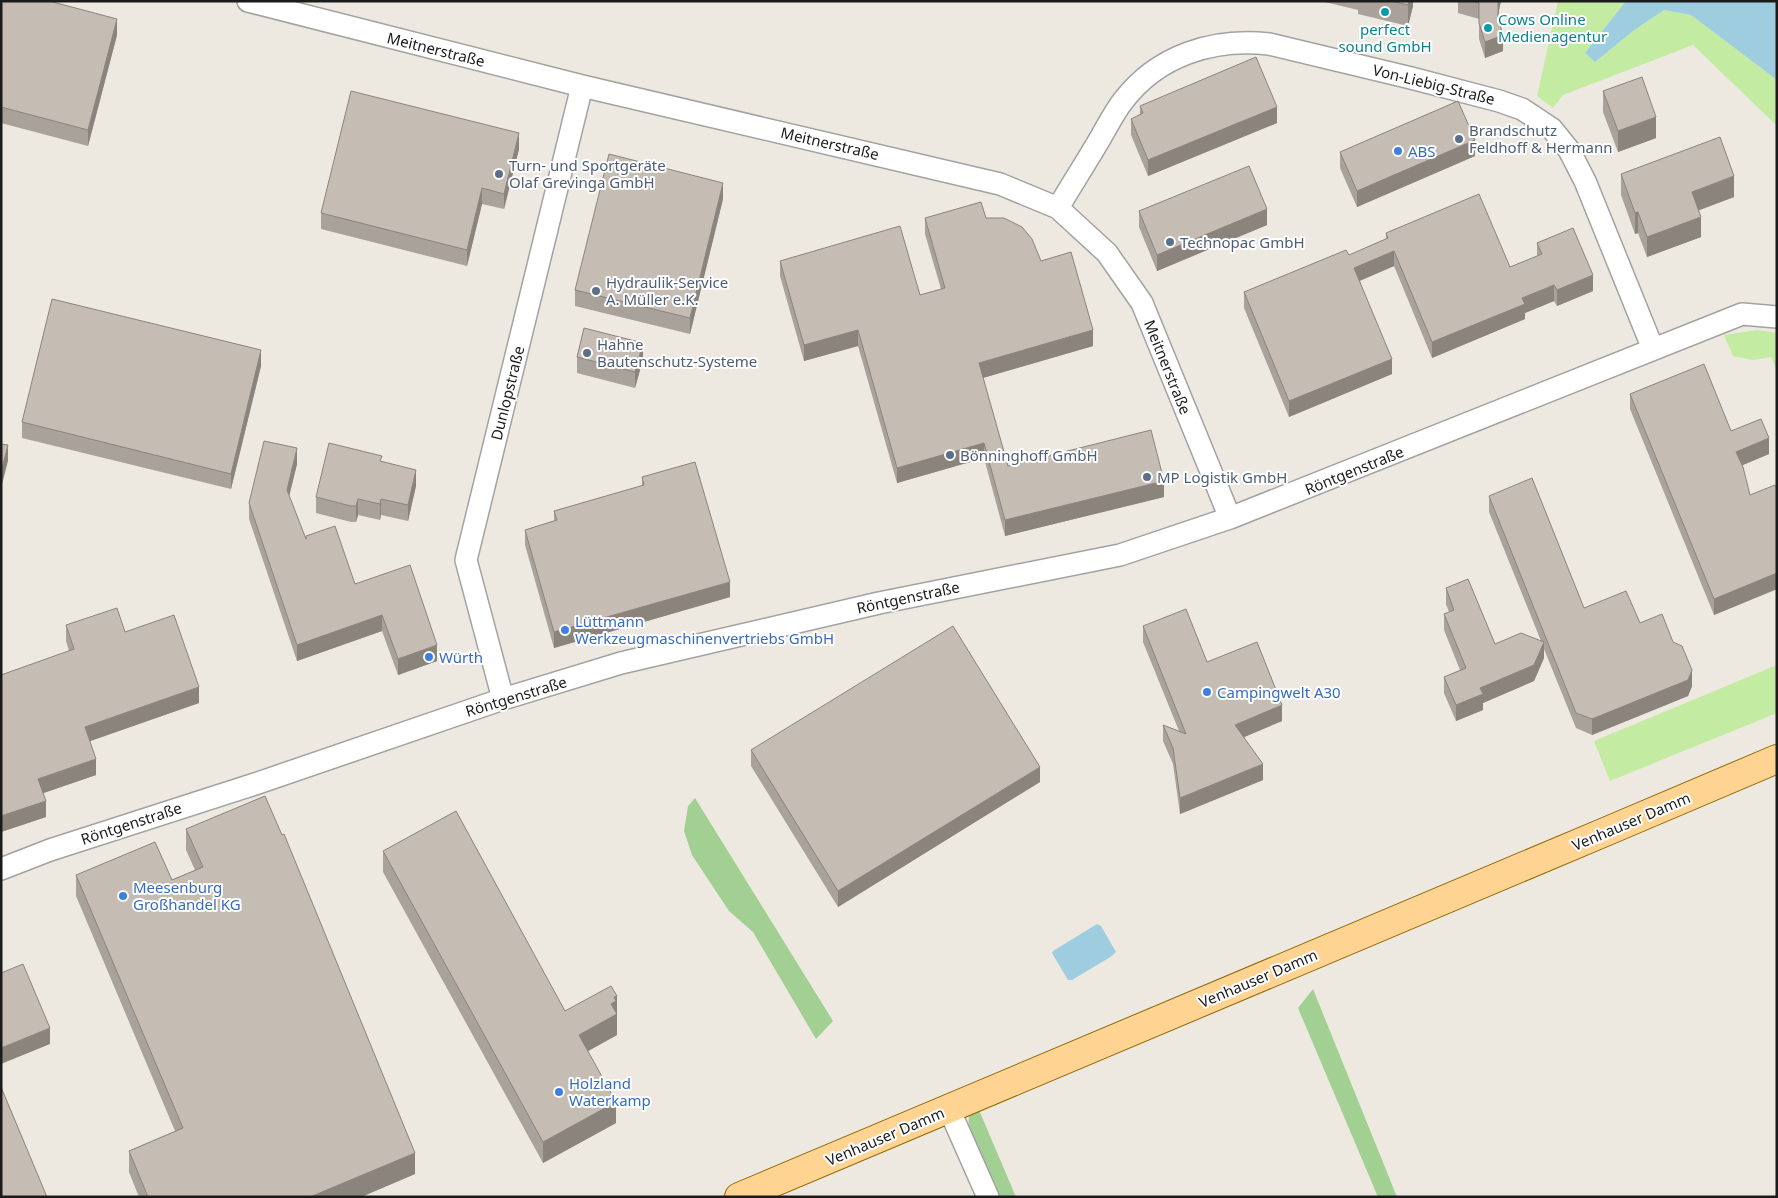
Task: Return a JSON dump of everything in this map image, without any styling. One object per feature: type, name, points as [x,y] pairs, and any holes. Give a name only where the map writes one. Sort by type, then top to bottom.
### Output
[{"type":"main road","name":"Venhauser Damm","points":[[739,1197],[1777,759]]},
{"type":"street","name":"Meitnerstraße","points":[[248,1],[582,86],[1000,184],[1058,208],[1107,253],[1142,303],[1230,518]]},
{"type":"street","name":"Von-Liebig-Straße","points":[[1058,208],[1123,100],[1141,81],[1169,60],[1200,48],[1250,42],[1269,44],[1498,101],[1522,109],[1552,129],[1569,150],[1586,181],[1653,349]]},
{"type":"street","name":"Dunlopstraße","points":[[503,699],[466,560],[582,86]]},
{"type":"street","name":"Röntgenstraße","points":[[1,869],[50,850],[255,784],[503,699],[621,663],[879,603],[1120,555],[1230,518],[1498,413],[1742,314],[1777,317]]},
{"type":"street","points":[[949,1109],[988,1197]]},
{"type":"green space","points":[[1558,1],[1626,1],[1585,53],[1595,62],[1633,31],[1664,10],[1691,15],[1777,80],[1777,126],[1693,45],[1563,95],[1553,108],[1537,96]]},
{"type":"green space","points":[[1757,330],[1777,333],[1777,370],[1771,357],[1753,360],[1733,356],[1724,335]]},
{"type":"green space","points":[[1777,665],[1777,713],[1610,781],[1594,741]]},
{"type":"green space","points":[[695,798],[833,1021],[816,1039],[753,932],[729,911],[692,855],[684,831],[688,806]]},
{"type":"green space","points":[[1313,989],[1397,1197],[1378,1197],[1298,1008]]},
{"type":"green space","points":[[979,1110],[1016,1197],[993,1197],[968,1134],[969,1113]]},
{"type":"water","points":[[1626,1],[1777,1],[1777,80],[1691,15],[1664,10],[1633,31],[1595,62],[1585,53]]},
{"type":"water","points":[[1097,924],[1101,926],[1116,952],[1072,980],[1068,980],[1052,953],[1053,951]]},
{"type":"building","points":[[1,1],[49,1],[117,19],[88,130],[1,107]]},
{"type":"building","points":[[1391,1],[1409,1],[1408,5]]},
{"type":"building","points":[[1472,1],[1498,1],[1498,18],[1503,35],[1485,42],[1479,23],[1479,3]]},
{"type":"building","points":[[1256,57],[1277,107],[1148,160],[1131,119],[1143,113],[1140,106]]},
{"type":"building","points":[[1642,77],[1656,117],[1618,131],[1603,91]]},
{"type":"building","points":[[351,91],[519,133],[504,194],[482,188],[467,250],[321,213]]},
{"type":"building","points":[[1458,101],[1475,140],[1357,191],[1340,152]]},
{"type":"building","points":[[1720,137],[1734,176],[1692,192],[1701,217],[1647,237],[1638,212],[1635,213],[1621,174]]},
{"type":"building","points":[[609,154],[723,183],[690,318],[575,290]]},
{"type":"building","points":[[1249,166],[1267,209],[1157,255],[1139,211]]},
{"type":"building","points":[[1479,194],[1510,267],[1542,254],[1537,243],[1573,228],[1593,275],[1557,290],[1554,285],[1522,298],[1525,304],[1432,342],[1394,251],[1354,268],[1392,359],[1289,401],[1244,292],[1346,250],[1349,255],[1388,238],[1386,233]]},
{"type":"building","points":[[981,202],[986,218],[1004,218],[1022,227],[1032,239],[1041,261],[1071,252],[1093,330],[979,363],[1008,466],[1151,430],[1164,481],[1005,520],[984,443],[897,468],[858,330],[804,345],[780,261],[900,226],[920,295],[945,288],[925,218]]},
{"type":"building","points":[[52,299],[261,350],[231,474],[22,422]]},
{"type":"building","points":[[584,328],[643,343],[635,372],[577,357]]},
{"type":"building","points":[[1704,364],[1731,431],[1761,419],[1769,438],[1736,452],[1743,467],[1750,495],[1775,485],[1777,490],[1777,573],[1714,599],[1630,394]]},
{"type":"building","points":[[264,441],[297,448],[287,490],[306,539],[306,536],[335,526],[355,584],[410,565],[437,645],[398,659],[382,615],[297,645],[249,503]]},
{"type":"building","points":[[329,443],[382,456],[380,461],[416,470],[408,505],[381,499],[380,504],[358,499],[356,506],[351,506],[316,497]]},
{"type":"building","points":[[1,444],[8,445],[1,472]]},
{"type":"building","points":[[695,462],[730,582],[554,632],[525,530],[557,520],[554,511],[644,485],[642,477]]},
{"type":"building","points":[[1532,478],[1584,608],[1626,591],[1640,623],[1662,614],[1673,642],[1682,646],[1692,670],[1688,680],[1592,719],[1576,713],[1489,496]]},
{"type":"building","points":[[1468,579],[1495,644],[1521,633],[1544,642],[1534,665],[1480,688],[1483,694],[1456,705],[1444,677],[1466,668],[1444,614],[1454,610],[1446,588]]},
{"type":"building","points":[[117,608],[125,632],[174,615],[199,687],[85,727],[96,759],[38,779],[46,801],[1,816],[1,675],[74,649],[66,625]]},
{"type":"building","points":[[1186,609],[1207,662],[1257,642],[1282,705],[1235,725],[1263,764],[1180,798],[1173,748],[1163,725],[1186,734],[1143,626]]},
{"type":"building","points":[[953,626],[1040,767],[838,891],[751,750]]},
{"type":"building","points":[[265,796],[282,835],[284,834],[415,1153],[310,1197],[148,1197],[129,1151],[183,1128],[76,875],[155,842],[172,880],[203,867],[186,829]]},
{"type":"building","points":[[456,811],[565,1011],[611,986],[617,996],[614,997],[616,1001],[611,1004],[617,1014],[579,1035],[616,1102],[543,1142],[383,851]]},
{"type":"building","points":[[23,964],[50,1028],[1,1048],[1,973]]},
{"type":"building","points":[[1,1087],[47,1197],[1,1197]]},
{"type":"place","name":"perfect sound GmbH","points":[[1385,12]]},
{"type":"place","name":"Cows Online Medienagentur","points":[[1488,28]]},
{"type":"place","name":"Brandschutz Feldhoff & Hermann","points":[[1459,139]]},
{"type":"place","name":"ABS","points":[[1398,151]]},
{"type":"place","name":"Turn- und Sportgeräte Olaf Grevinga GmbH","points":[[499,174]]},
{"type":"place","name":"Technopac GmbH","points":[[1170,242]]},
{"type":"place","name":"Hydraulik-Service A. Müller e.K.","points":[[596,291]]},
{"type":"place","name":"Hahne Bautenschutz-Systeme","points":[[587,353]]},
{"type":"place","name":"Bönninghoff GmbH","points":[[950,455]]},
{"type":"place","name":"MP Logistik GmbH","points":[[1147,477]]},
{"type":"place","name":"Lüttmann Werkzeugmaschinenvertriebs GmbH","points":[[565,630]]},
{"type":"place","name":"Würth","points":[[429,657]]},
{"type":"place","name":"Campingwelt A30","points":[[1207,692]]},
{"type":"place","name":"Meesenburg Großhandel KG","points":[[123,896]]},
{"type":"place","name":"Holzland Waterkamp","points":[[559,1092]]}]
